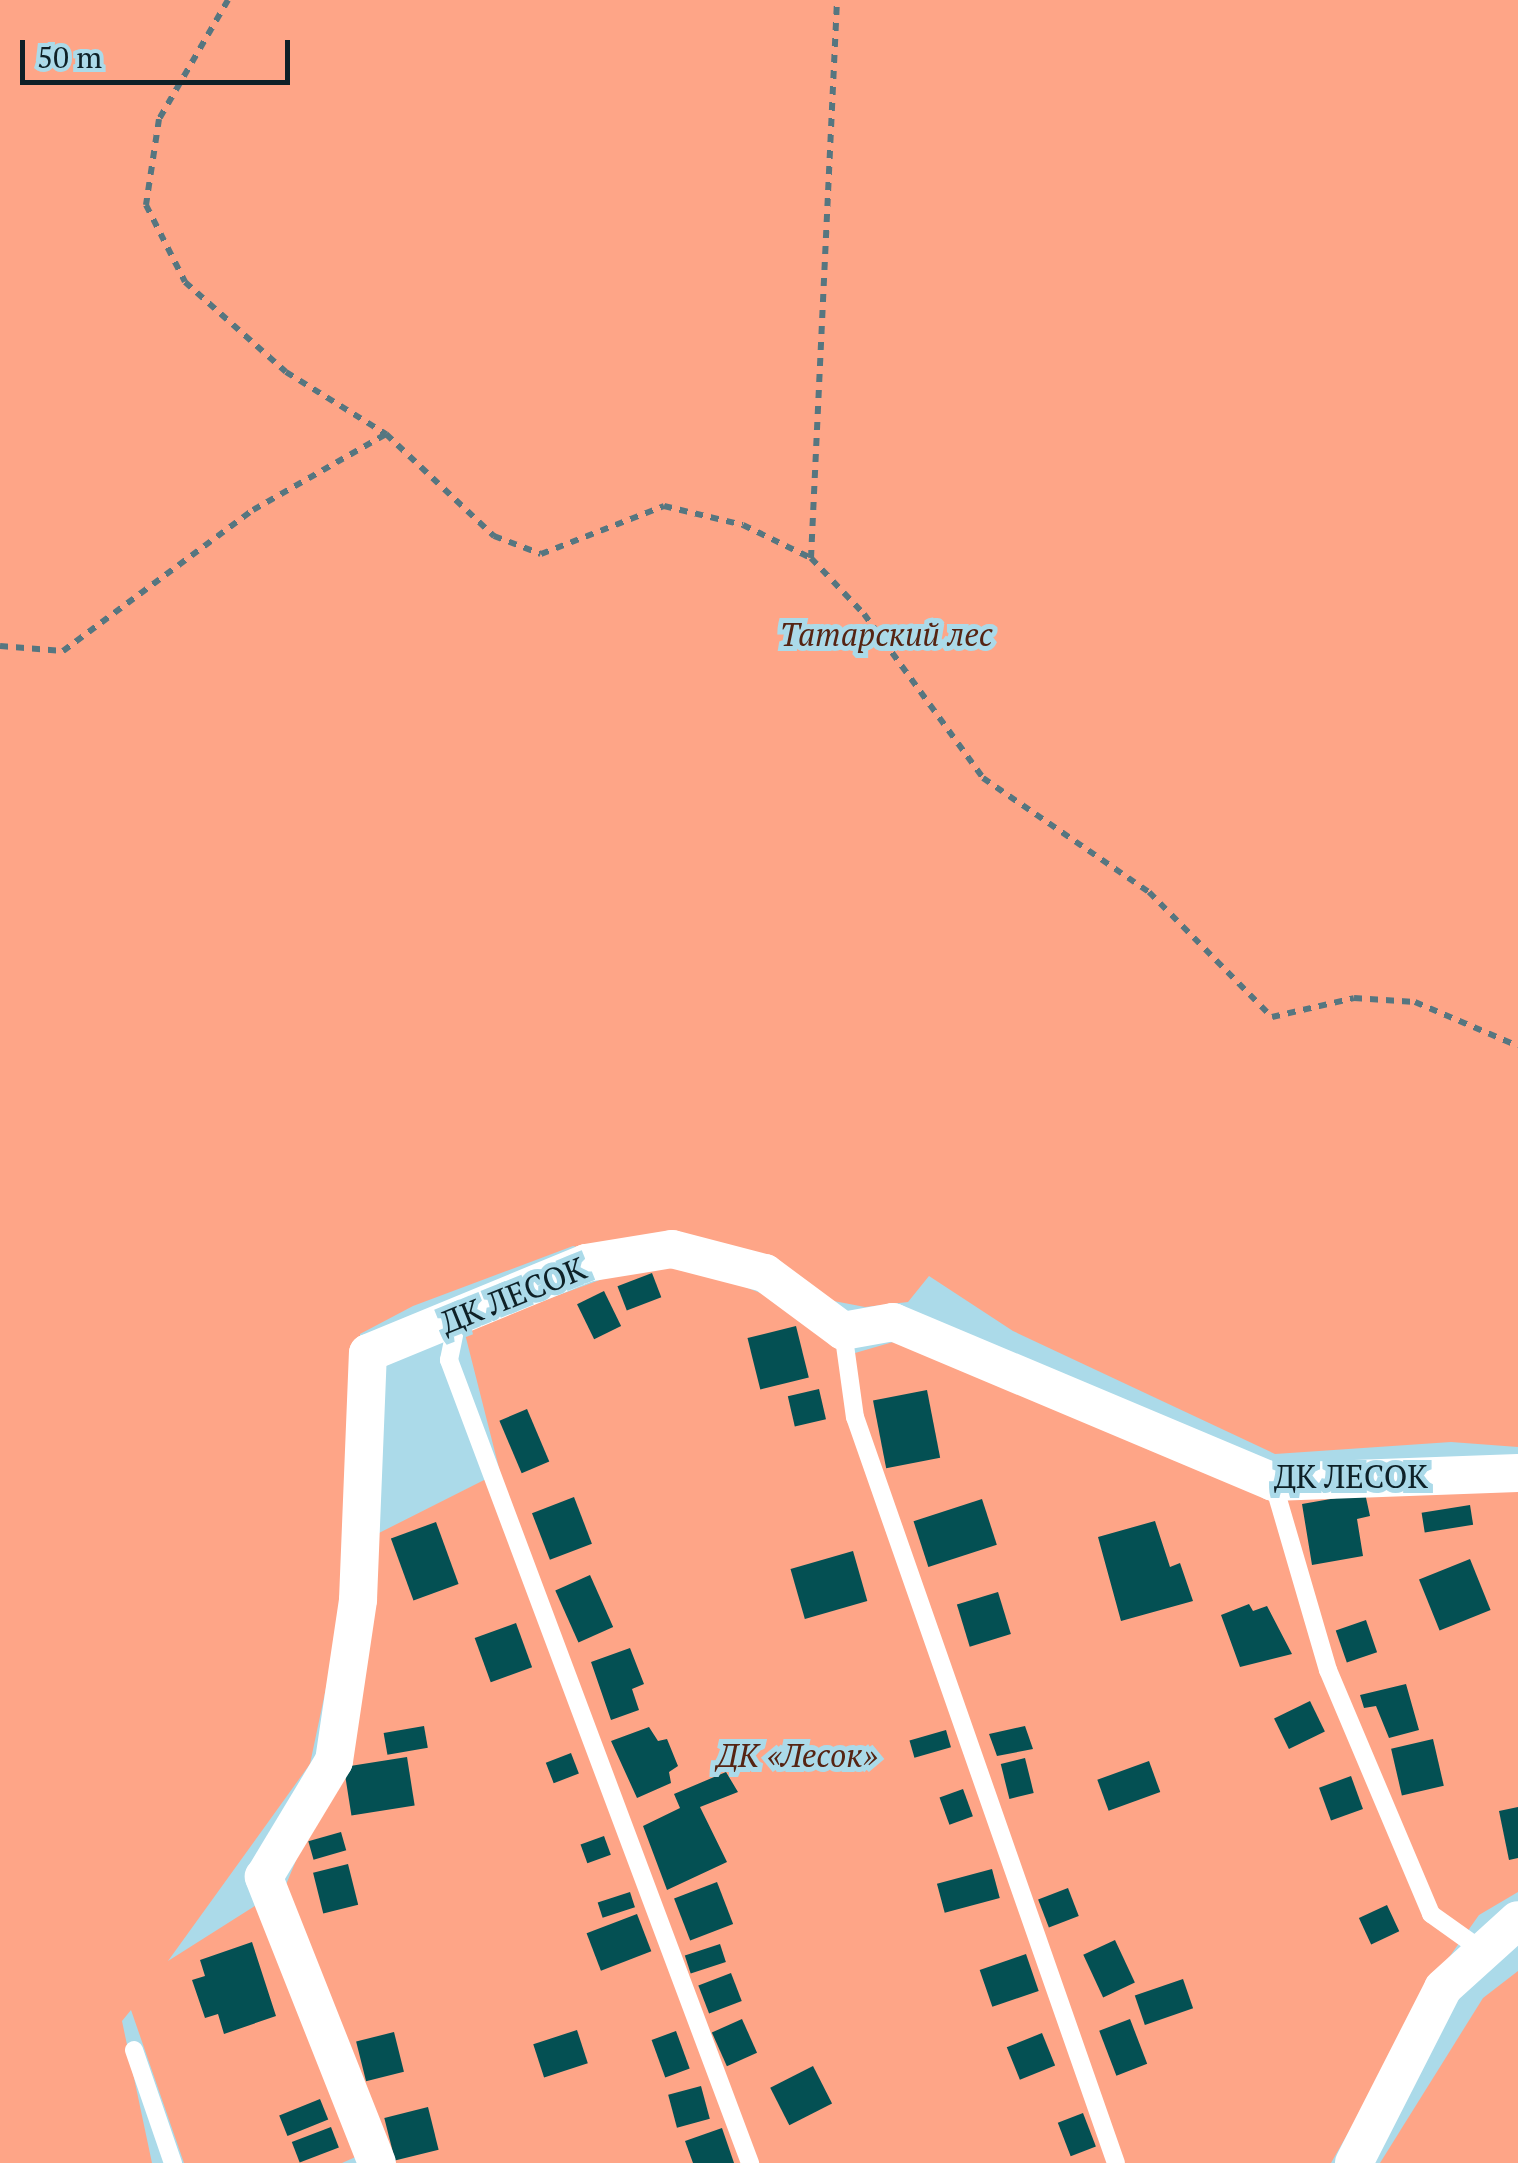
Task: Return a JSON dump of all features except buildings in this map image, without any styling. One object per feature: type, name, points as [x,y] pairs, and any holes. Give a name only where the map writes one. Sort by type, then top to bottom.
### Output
[{"type":"street","name":"ДК ЛЕСОК","points":[[377,2163],[264,1878],[334,1761],[358,1600],[368,1353],[586,1263],[672,1249],[765,1273],[842,1330],[893,1322],[1273,1482],[1518,1473]]},
{"type":"street","points":[[1354,2163],[1443,1988],[1518,1920]]},
{"type":"lane","points":[[458,1315],[449,1360],[750,2163]]},
{"type":"lane","points":[[842,1330],[861,1435],[1116,2163]]},
{"type":"lane","points":[[1273,1482],[1328,1670],[1431,1914],[1484,1952]]},
{"type":"lane","points":[[134,2050],[172,2163]]},
{"type":"path","points":[[228,0],[159,119],[146,206],[185,282],[286,372],[386,434],[494,536],[542,554],[664,506],[743,525],[811,558],[864,614],[983,778],[1150,892],[1272,1017],[1354,998],[1415,1002],[1518,1046]]},
{"type":"path","points":[[811,558],[837,0]]},
{"type":"path","points":[[0,646],[63,651],[252,510],[386,434]]},
{"type":"green space","name":"Татарский лес","points":[[0,0],[1518,0],[1518,1447],[1451,1442],[1275,1454],[1013,1331],[929,1276],[908,1302],[865,1307],[730,1281],[780,1301],[855,1353],[893,1342],[1289,1499],[1518,1486],[1518,1892],[1479,1915],[1445,1963],[1331,2163],[385,2163],[378,2147],[342,2163],[184,2163],[131,2010],[122,2021],[152,2163],[0,2163]],"holes":[[[573,1246],[646,1263],[464,1330],[500,1472],[375,1535],[326,1788],[285,1887],[168,1961],[310,1764],[352,1564],[360,1334],[413,1306]]]},
{"type":"green space","points":[[1518,1971],[1518,2163],[1380,2163],[1483,1998]]},
{"type":"park label","name":"ДК «Лесок»","points":[[797,1755]]}]
